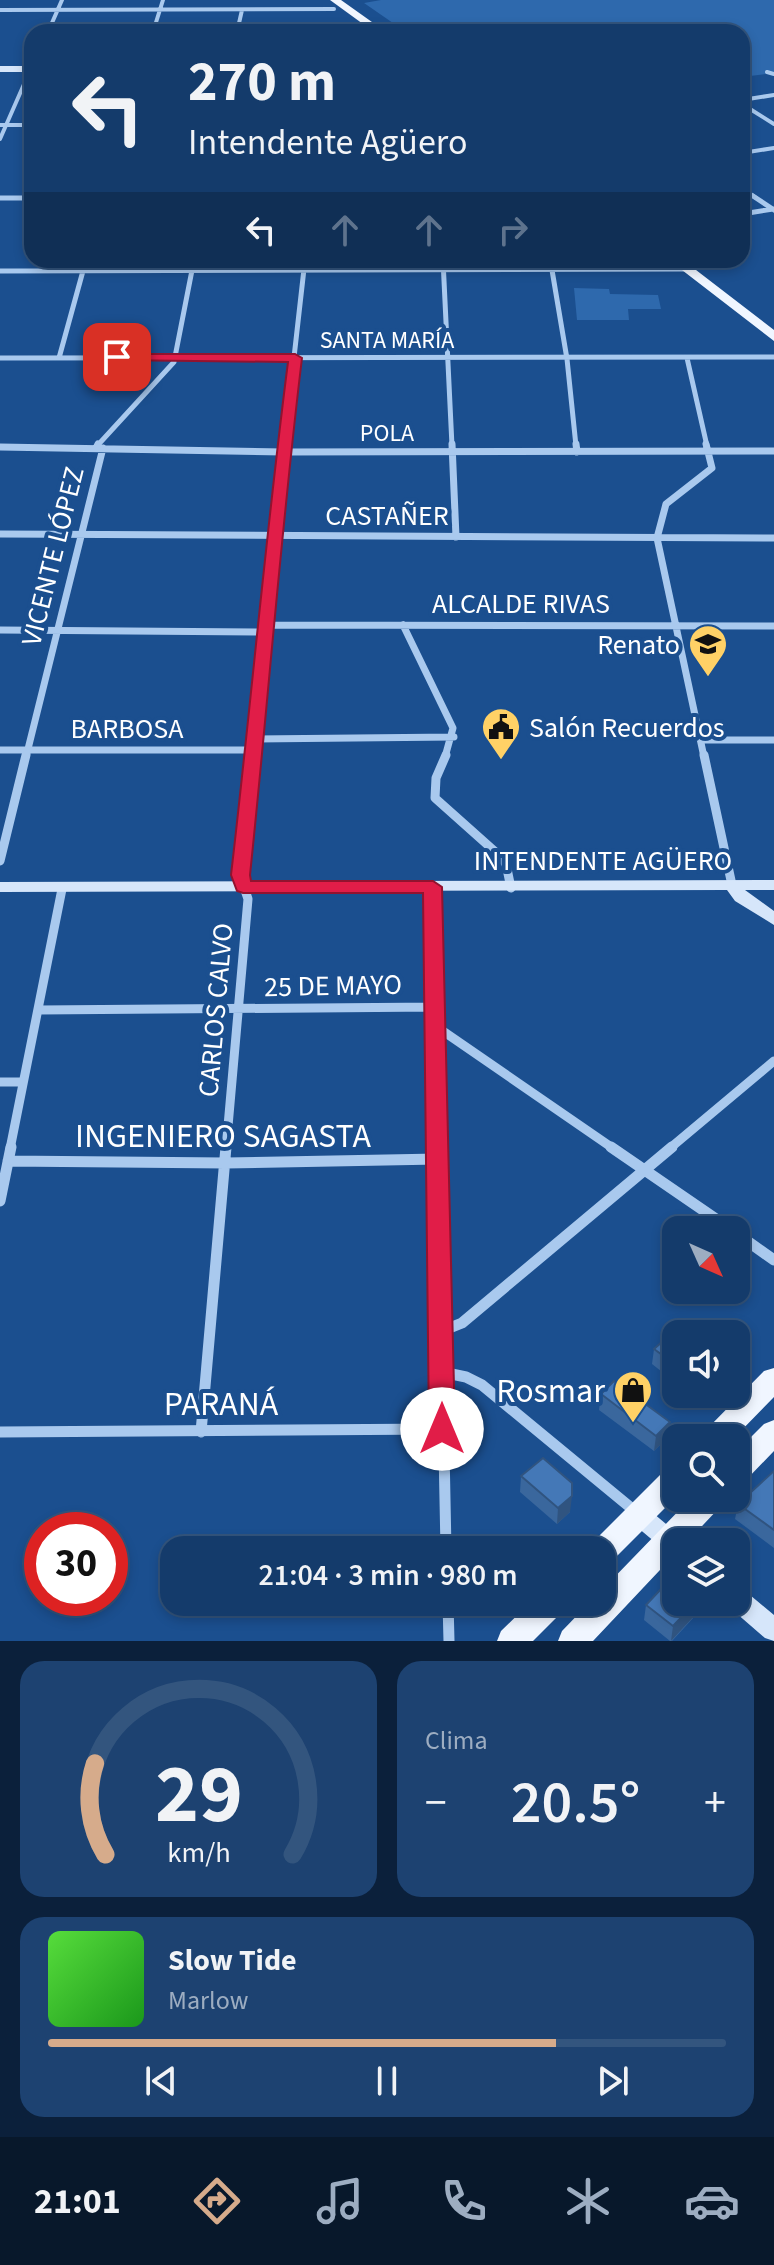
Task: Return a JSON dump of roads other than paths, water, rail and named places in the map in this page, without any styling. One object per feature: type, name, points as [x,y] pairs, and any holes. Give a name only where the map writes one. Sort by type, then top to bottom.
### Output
[{"type":"main road","points":[[322,0],[335,4],[368,24]]},
{"type":"main road","points":[[335,4],[358,24]]},
{"type":"main road","points":[[695,268],[772,329]]},
{"type":"main road","points":[[730,1424],[774,1379]]},
{"type":"main road","points":[[750,1457],[774,1432]]},
{"type":"main road","points":[[616,1538],[662,1492]]},
{"type":"main road","points":[[685,1528],[698,1512]]},
{"type":"main road","points":[[573,1641],[662,1553]]},
{"type":"main road","points":[[512,1641],[537,1616]]},
{"type":"street","points":[[52,24],[62,0]]},
{"type":"street","points":[[155,24],[163,0]]},
{"type":"street","points":[[0,10],[242,10],[335,4]]},
{"type":"street","points":[[239,24],[242,10]]},
{"type":"street","points":[[0,69],[24,68]]},
{"type":"street","points":[[767,72],[774,74]]},
{"type":"street","points":[[0,139],[3,125],[24,84]]},
{"type":"street","points":[[750,100],[774,95]]},
{"type":"street","points":[[750,108],[774,124]]},
{"type":"street","points":[[3,125],[24,125]]},
{"type":"street","points":[[750,152],[774,148]]},
{"type":"street","points":[[750,193],[774,209]]},
{"type":"street","points":[[0,198],[24,198]]},
{"type":"street","points":[[750,213],[774,209]]},
{"type":"street","points":[[59,358],[84,268]]},
{"type":"street","name":"CARLOS CALVO","points":[[201,1432],[248,899],[240,875],[267,628],[273,538],[304,268]]},
{"type":"street","points":[[0,271],[608,268]]},
{"type":"street","name":"VICENTE LÓPEZ","points":[[0,861],[81,534],[101,439],[171,367],[176,357],[192,270]]},
{"type":"street","points":[[443,270],[456,537]]},
{"type":"street","points":[[552,270],[567,359],[577,452]]},
{"type":"street","name":"SANTA MARÍA","points":[[0,358],[774,357]]},
{"type":"street","points":[[687,358],[712,468],[662,507],[657,538],[732,885],[741,897],[774,919]]},
{"type":"street","name":"POLA","points":[[0,447],[283,452],[774,451]]},
{"type":"street","name":"CASTAÑER","points":[[0,534],[273,538],[774,538]]},
{"type":"street","points":[[403,625],[454,737]]},
{"type":"street","name":"ALCALDE RIVAS","points":[[0,630],[403,625],[774,626]]},
{"type":"street","points":[[255,739],[454,737]]},
{"type":"street","points":[[454,737],[440,762],[433,788],[435,798],[500,856],[506,864],[511,888]]},
{"type":"street","points":[[701,740],[774,740]]},
{"type":"street","name":"BARBOSA","points":[[0,750],[254,750]]},
{"type":"street","name":"INTENDENTE AGÜERO","points":[[0,887],[774,885]]},
{"type":"street","points":[[433,887],[446,1536]]},
{"type":"street","points":[[0,1201],[62,889]]},
{"type":"street","name":"25 DE MAYO","points":[[39,1010],[436,1007]]},
{"type":"street","points":[[437,1027],[711,1216]]},
{"type":"street","points":[[442,1331],[462,1323],[774,1061]]},
{"type":"street","points":[[0,1082],[22,1082]]},
{"type":"street","name":"INGENIERO SAGASTA","points":[[8,1161],[226,1163],[438,1159]]},
{"type":"street","points":[[750,1243],[774,1260]]},
{"type":"street","points":[[442,1372],[466,1377],[482,1385],[662,1535]]},
{"type":"street","name":"PARANÁ","points":[[0,1432],[442,1429]]},
{"type":"street","points":[[750,1610],[774,1630]]},
{"type":"street","points":[[448,1616],[449,1641]]},
{"type":"place","name":"Renato","points":[[708,678]]},
{"type":"place","name":"Salón Recuerdos","points":[[501,761]]},
{"type":"place","name":"Rosmar","points":[[633,1424]]}]
